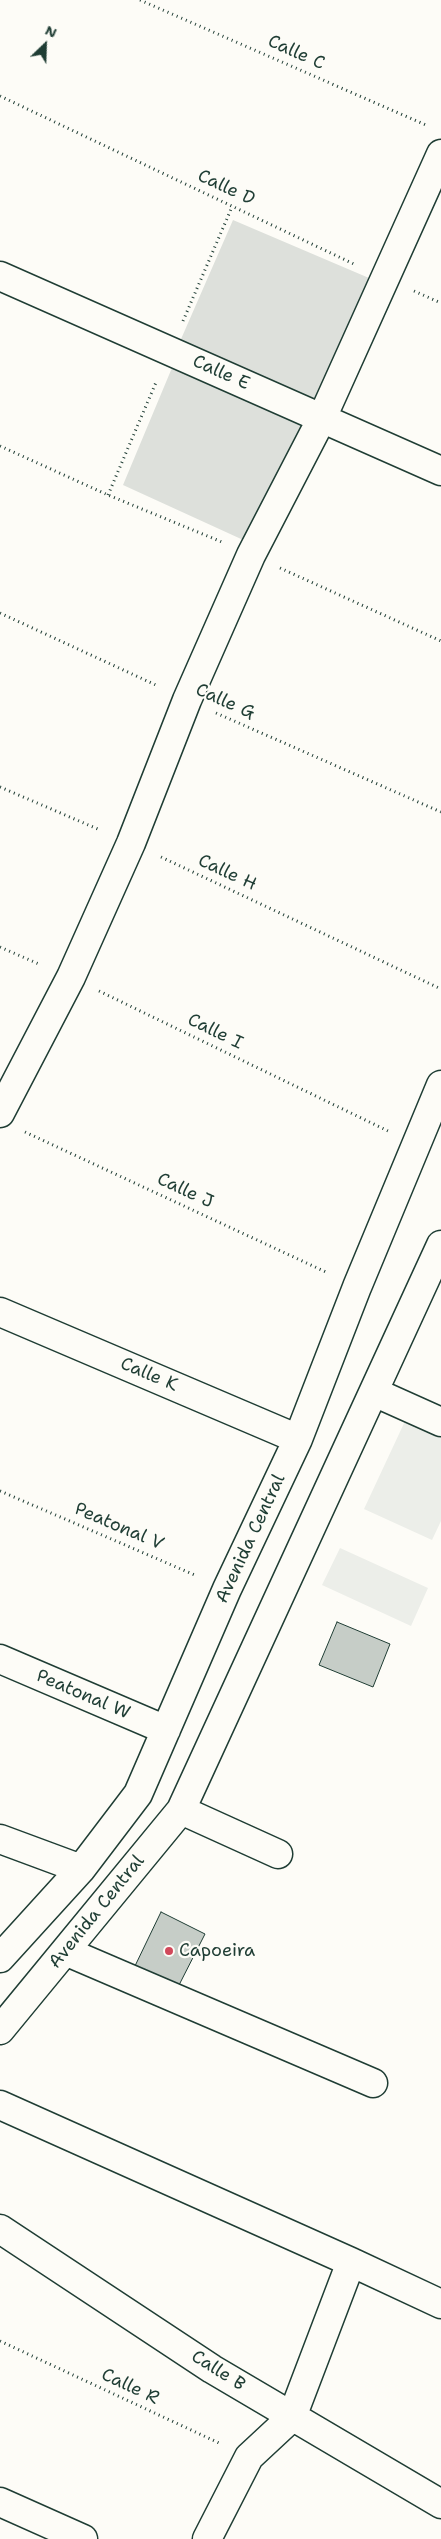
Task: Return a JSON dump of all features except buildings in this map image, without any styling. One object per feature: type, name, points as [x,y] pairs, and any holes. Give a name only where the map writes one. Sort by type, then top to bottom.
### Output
[{"type":"street","points":[[9,1121],[131,843],[187,700],[251,555],[322,418],[441,154]]},
{"type":"street","name":"Calle E","points":[[0,276],[441,471]]},
{"type":"street","name":"Avenida Central","points":[[0,1958],[81,1869],[138,1794],[227,1589],[298,1439],[357,1287],[441,1085]]},
{"type":"street","name":"Avenida Central","points":[[0,2030],[181,1810],[441,1245]]},
{"type":"street","name":"Calle K","points":[[0,1312],[298,1439]]},
{"type":"street","points":[[374,1392],[441,1422]]},
{"type":"street","name":"Peatonal W","points":[[0,1659],[166,1730]]},
{"type":"street","points":[[181,1810],[278,1854]]},
{"type":"street","points":[[0,1839],[81,1869]]},
{"type":"street","points":[[65,1951],[373,2083]]},
{"type":"street","points":[[0,2105],[441,2304]]},
{"type":"street","name":"Calle B","points":[[0,2229],[212,2369],[441,2504]]},
{"type":"street","points":[[208,2539],[249,2457],[292,2417],[351,2262]]},
{"type":"street","points":[[0,2502],[83,2539]]},
{"type":"path","name":"Calle C","points":[[140,0],[432,127]]},
{"type":"path","name":"Calle D","points":[[0,96],[384,278],[441,303]]},
{"type":"path","name":"Calle G","points":[[0,612],[187,700],[441,812]]},
{"type":"path","name":"Calle H","points":[[0,787],[131,843],[441,989]]},
{"type":"path","name":"Calle I","points":[[0,947],[71,977],[416,1145]]},
{"type":"path","name":"Calle J","points":[[9,1121],[357,1287]]},
{"type":"path","name":"Peatonal V","points":[[0,1491],[227,1589]]},
{"type":"path","name":"Calle R","points":[[0,2342],[249,2457]]},
{"type":"shaded area","points":[[233,220],[376,281],[319,410],[178,346]]},
{"type":"shaded area","points":[[174,363],[306,418],[252,544],[123,485]]},
{"type":"shaded area","points":[[406,1419],[441,1436],[441,1521],[432,1540],[364,1509]]},
{"type":"shaded area","points":[[340,1548],[428,1588],[411,1626],[322,1585]]},
{"type":"place","name":"Capoeira","points":[[169,1951]]}]
